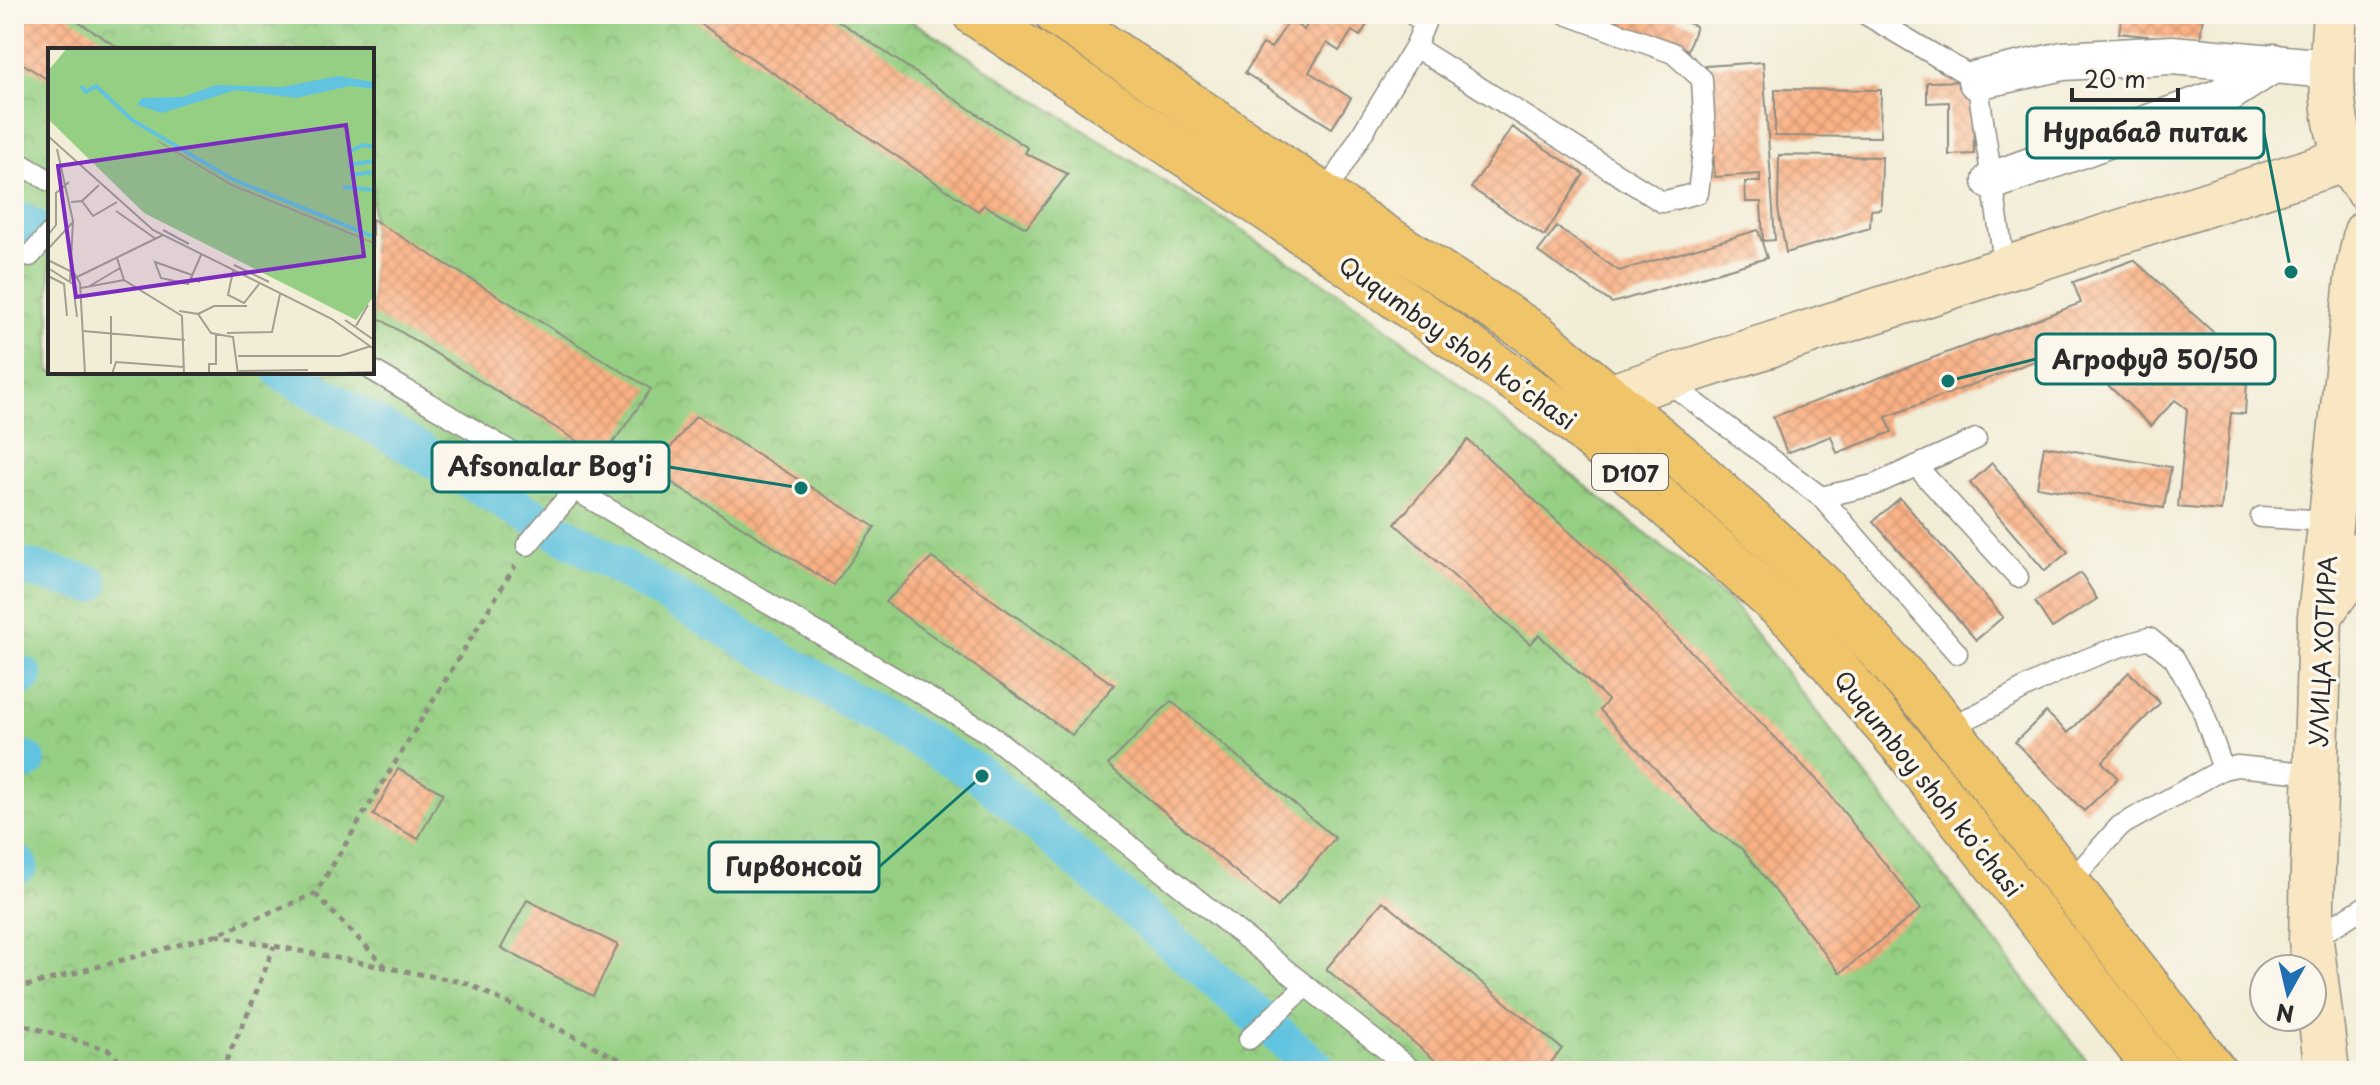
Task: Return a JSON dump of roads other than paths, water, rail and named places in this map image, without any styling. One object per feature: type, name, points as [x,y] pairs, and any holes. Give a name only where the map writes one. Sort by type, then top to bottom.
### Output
[{"type":"main road","name":"Ququmboy shoh koʻchasi","points":[[975,14],[1323,246],[1571,419],[1795,620],[1908,752],[2158,1071]]},
{"type":"main road","points":[[1571,419],[1611,396],[2005,268],[2359,167],[2330,69],[2335,14]]},
{"type":"main road","name":"Ququmboy shoh koʻchasi","points":[[1073,19],[1324,196],[1537,336],[1680,456],[1822,586],[1945,726],[2214,1071]]},
{"type":"main road","name":"УЛИЦА ХОТИРА","points":[[2327,1071],[2311,940],[2320,616],[2358,271],[2366,232]]},
{"type":"main road","points":[[2320,616],[2366,550]]},
{"type":"street","points":[[1977,80],[2063,61],[2172,55],[2330,69]]},
{"type":"street","points":[[1992,181],[2220,98],[2274,63]]},
{"type":"lane","points":[[1415,47],[1662,202],[1698,193],[1705,134],[1702,79],[1673,53],[1566,14]]},
{"type":"lane","points":[[1865,14],[1977,80],[2005,268]]},
{"type":"lane","points":[[1324,196],[1415,47],[1422,17]]},
{"type":"lane","points":[[14,160],[48,180]]},
{"type":"lane","points":[[30,256],[48,235]]},
{"type":"lane","points":[[374,371],[988,733],[1413,1071]]},
{"type":"lane","points":[[1664,379],[1821,497],[1957,653]]},
{"type":"lane","points":[[1821,497],[1874,485],[1976,439]]},
{"type":"lane","points":[[1916,466],[2018,577]]},
{"type":"lane","points":[[522,553],[575,489]]},
{"type":"lane","points":[[2261,517],[2330,521]]},
{"type":"lane","points":[[1945,726],[1961,722],[2107,649],[2149,638],[2174,658],[2201,706],[2223,769]]},
{"type":"lane","points":[[2068,884],[2120,826],[2223,769],[2237,766],[2315,774]]},
{"type":"lane","points":[[2311,940],[2366,906]]},
{"type":"lane","points":[[1249,1039],[1306,986]]},
{"type":"waterway","points":[[14,217],[48,236]]},
{"type":"waterway","points":[[286,374],[982,776],[1320,1071]]},
{"type":"waterway","points":[[14,565],[90,584]]},
{"type":"waterway","points":[[14,676],[24,676]]},
{"type":"waterway","points":[[14,761],[27,761]]},
{"type":"waterway","points":[[14,866],[19,865]]},
{"type":"place","name":"Нурабад питак","points":[[2291,272]]},
{"type":"place","name":"Агрофуд 50/50","points":[[1948,381]]},
{"type":"place","name":"Afsonalar Bog'i","points":[[801,488]]},
{"type":"place","name":"Гирвонсой","points":[[982,776]]}]
